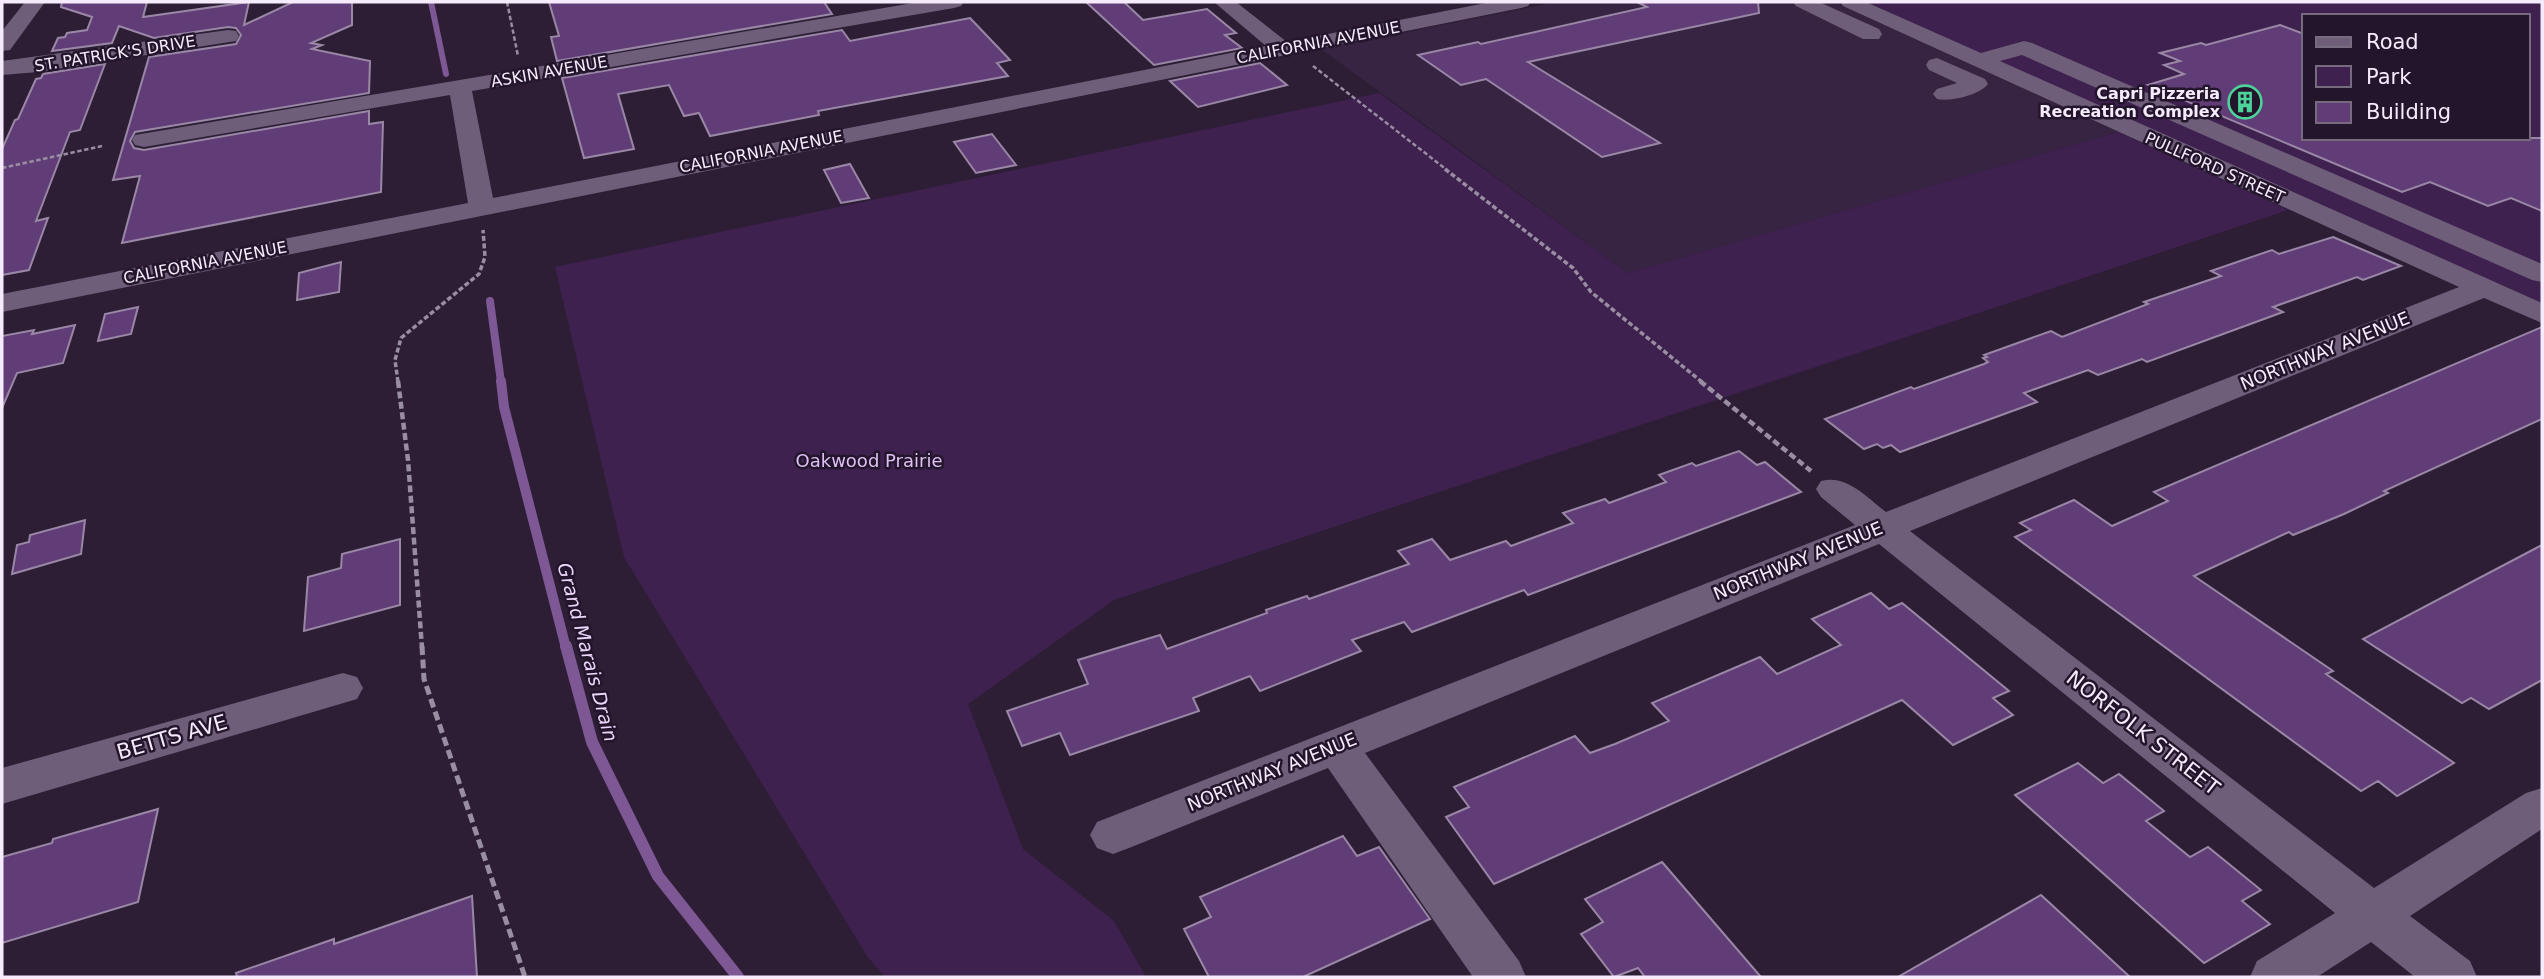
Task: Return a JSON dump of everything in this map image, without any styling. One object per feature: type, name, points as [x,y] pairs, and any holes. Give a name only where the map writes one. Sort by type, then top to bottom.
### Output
[{"type":"street","points":[[2,45],[35,2]]},
{"type":"street","name":"ASKIN AVENUE","points":[[144,140],[954,2]]},
{"type":"street","points":[[1224,2],[1293,53]]},
{"type":"street","name":"CALIFORNIA AVENUE","points":[[2,303],[482,215],[1293,53],[1339,37],[1521,2]]},
{"type":"street","points":[[1810,5],[1842,2]]},
{"type":"street","name":"PULLFORD STREET","points":[[1850,2],[2542,314]]},
{"type":"street","points":[[1810,5],[1977,84],[1945,94]]},
{"type":"street","points":[[1401,25],[1426,43]]},
{"type":"street","name":"ST. PATRICK'S DRIVE","points":[[2,68],[228,36]]},
{"type":"street","points":[[1339,37],[1363,55]]},
{"type":"street","points":[[1979,60],[2024,48],[2542,274]]},
{"type":"street","points":[[2027,82],[2069,68]]},
{"type":"street","points":[[460,86],[482,215]]},
{"type":"street","points":[[2351,228],[2399,211]]},
{"type":"street","points":[[2511,260],[2542,249]]},
{"type":"street","name":"NORTHWAY AVENUE","points":[[1113,835],[2484,288]]},
{"type":"street","name":"NORFOLK STREET","points":[[1833,489],[2452,977]]},
{"type":"street","name":"BETTS AVE","points":[[2,786],[343,688]]},
{"type":"street","points":[[1336,746],[1501,977]]},
{"type":"street","points":[[2275,977],[2542,806]]},
{"type":"path","points":[[507,2],[518,60]]},
{"type":"path","points":[[1293,53],[1573,268],[1591,292],[1833,489]]},
{"type":"path","points":[[2,168],[102,146]]},
{"type":"path","points":[[482,215],[485,257],[479,274],[401,338],[395,360],[408,460],[424,679],[514,954],[525,977]]},
{"type":"shaded area","points":[[1557,2],[1835,2],[2118,132],[1628,273],[1321,49]]},
{"type":"green space","points":[[1867,2],[2542,2],[2542,303]]},
{"type":"green space","name":"Oakwood Prairie","points":[[1379,93],[1628,273],[2118,132],[2288,210],[1114,600],[968,704],[1023,849],[1114,921],[1146,977],[885,977],[867,956],[624,557],[555,267]]},
{"type":"building","points":[[62,2],[147,2],[143,17],[249,2],[244,25],[293,2],[352,2],[352,25],[311,43],[322,45],[312,49],[370,61],[369,93],[135,132],[130,141],[134,148],[144,150],[369,111],[369,124],[383,122],[381,192],[122,243],[140,176],[113,180],[149,57],[236,44],[241,35],[236,28],[228,27],[154,38],[119,26],[112,43],[52,51],[58,38],[65,37],[67,33],[87,30],[92,17],[61,7]]},
{"type":"building","points":[[549,2],[824,2],[832,14],[557,61],[551,37],[559,36]]},
{"type":"building","points":[[1086,2],[1124,2],[1143,20],[1207,9],[1236,33],[1225,35],[1242,48],[1154,65]]},
{"type":"building","points":[[1637,2],[1758,2],[1759,13],[1528,62],[1660,143],[1602,157],[1486,79],[1461,85],[1418,55],[1478,42],[1481,44],[1647,7]]},
{"type":"building","points":[[970,18],[1010,60],[997,63],[1008,76],[818,111],[819,115],[710,136],[699,113],[684,116],[669,85],[618,94],[634,149],[584,158],[562,78],[842,30],[850,41]]},
{"type":"building","name":"Capri Pizzeria Recreation Complex","points":[[2280,25],[2302,33],[2302,140],[2542,138],[2542,211],[2511,198],[2488,206],[2430,182],[2402,192],[2148,85],[2184,74],[2164,65],[2180,61],[2160,53],[2201,43],[2206,45]]},
{"type":"building","points":[[1260,63],[1287,85],[1198,107],[1170,81]]},
{"type":"building","points":[[105,64],[80,130],[70,132],[36,221],[48,218],[29,270],[2,275],[2,149],[15,120],[18,119],[36,79],[43,74]]},
{"type":"building","points":[[992,134],[1016,165],[976,173],[954,142]]},
{"type":"building","points":[[850,164],[869,198],[841,203],[824,170]]},
{"type":"building","points":[[2333,237],[2401,266],[2363,280],[2357,277],[2273,307],[2283,312],[2147,362],[2142,359],[2098,375],[2088,370],[2024,393],[2037,402],[1900,452],[1891,445],[1883,448],[1877,444],[1864,449],[1825,419],[1911,387],[1914,389],[1984,364],[1988,362],[1983,358],[1987,357],[1984,355],[2051,331],[2062,337],[2148,304],[2144,302],[2221,276],[2211,271],[2272,250],[2279,254]]},
{"type":"building","points":[[341,262],[339,292],[297,300],[299,273]]},
{"type":"building","points":[[138,307],[131,334],[98,341],[105,314]]},
{"type":"building","points":[[75,325],[63,363],[17,373],[2,408],[2,336],[34,330],[32,334]]},
{"type":"building","points":[[2542,327],[2542,419],[2384,491],[2388,493],[2344,514],[2293,535],[2289,532],[2194,576],[2333,671],[2326,674],[2454,763],[2397,796],[2378,781],[2361,791],[2015,537],[2031,530],[2020,523],[2074,500],[2112,526],[2168,501],[2154,492]]},
{"type":"building","points":[[1739,451],[1757,465],[1765,462],[1801,492],[1528,595],[1524,590],[1412,632],[1404,622],[1352,640],[1361,651],[1260,691],[1250,676],[1193,698],[1199,711],[1070,755],[1060,733],[1022,746],[1007,711],[1088,684],[1078,660],[1160,635],[1167,649],[1267,613],[1266,610],[1307,596],[1309,599],[1409,564],[1398,551],[1432,539],[1450,560],[1506,541],[1511,546],[1573,523],[1563,513],[1605,499],[1609,503],[1666,482],[1659,475]]},
{"type":"building","points":[[85,520],[81,554],[12,574],[17,545],[29,542],[30,535]]},
{"type":"building","points":[[400,539],[400,605],[304,631],[308,577],[341,568],[342,554]]},
{"type":"building","points":[[2542,545],[2542,680],[2489,709],[2471,698],[2462,703],[2363,639]]},
{"type":"building","points":[[1871,593],[1889,609],[1902,603],[2009,691],[1993,698],[2013,715],[1953,745],[1902,700],[1494,884],[1446,817],[1469,807],[1454,787],[1575,736],[1590,753],[1615,744],[1669,721],[1652,703],[1760,657],[1777,674],[1841,645],[1812,619]]},
{"type":"building","points":[[2078,763],[2103,783],[2119,774],[2164,811],[2146,821],[2190,857],[2208,847],[2261,890],[2242,901],[2270,924],[2204,963],[2015,795]]},
{"type":"building","points":[[158,809],[138,902],[2,943],[2,857],[52,843],[53,839]]},
{"type":"building","points":[[1343,836],[1357,856],[1379,847],[1430,919],[1303,977],[1209,977],[1184,929],[1211,917],[1200,897]]},
{"type":"building","points":[[1662,862],[1761,977],[1645,977],[1638,968],[1614,977],[1581,934],[1603,922],[1585,899]]},
{"type":"building","points":[[2041,895],[2130,977],[1898,977]]},
{"type":"building","points":[[472,896],[477,977],[237,977],[236,973],[334,939],[334,944]]},
{"type":"waterway","name":"Grand Marais Drain","points":[[431,2],[446,74]]},
{"type":"waterway","name":"Grand Marais Drain","points":[[490,301],[501,382]]},
{"type":"waterway","name":"Grand Marais Drain","points":[[501,381],[504,407],[566,648]]},
{"type":"waterway","name":"Grand Marais Drain","points":[[566,646],[592,742],[658,876],[738,977]]},
{"type":"place","name":"Capri Pizzeria Recreation Complex","points":[[2245,102]]}]
